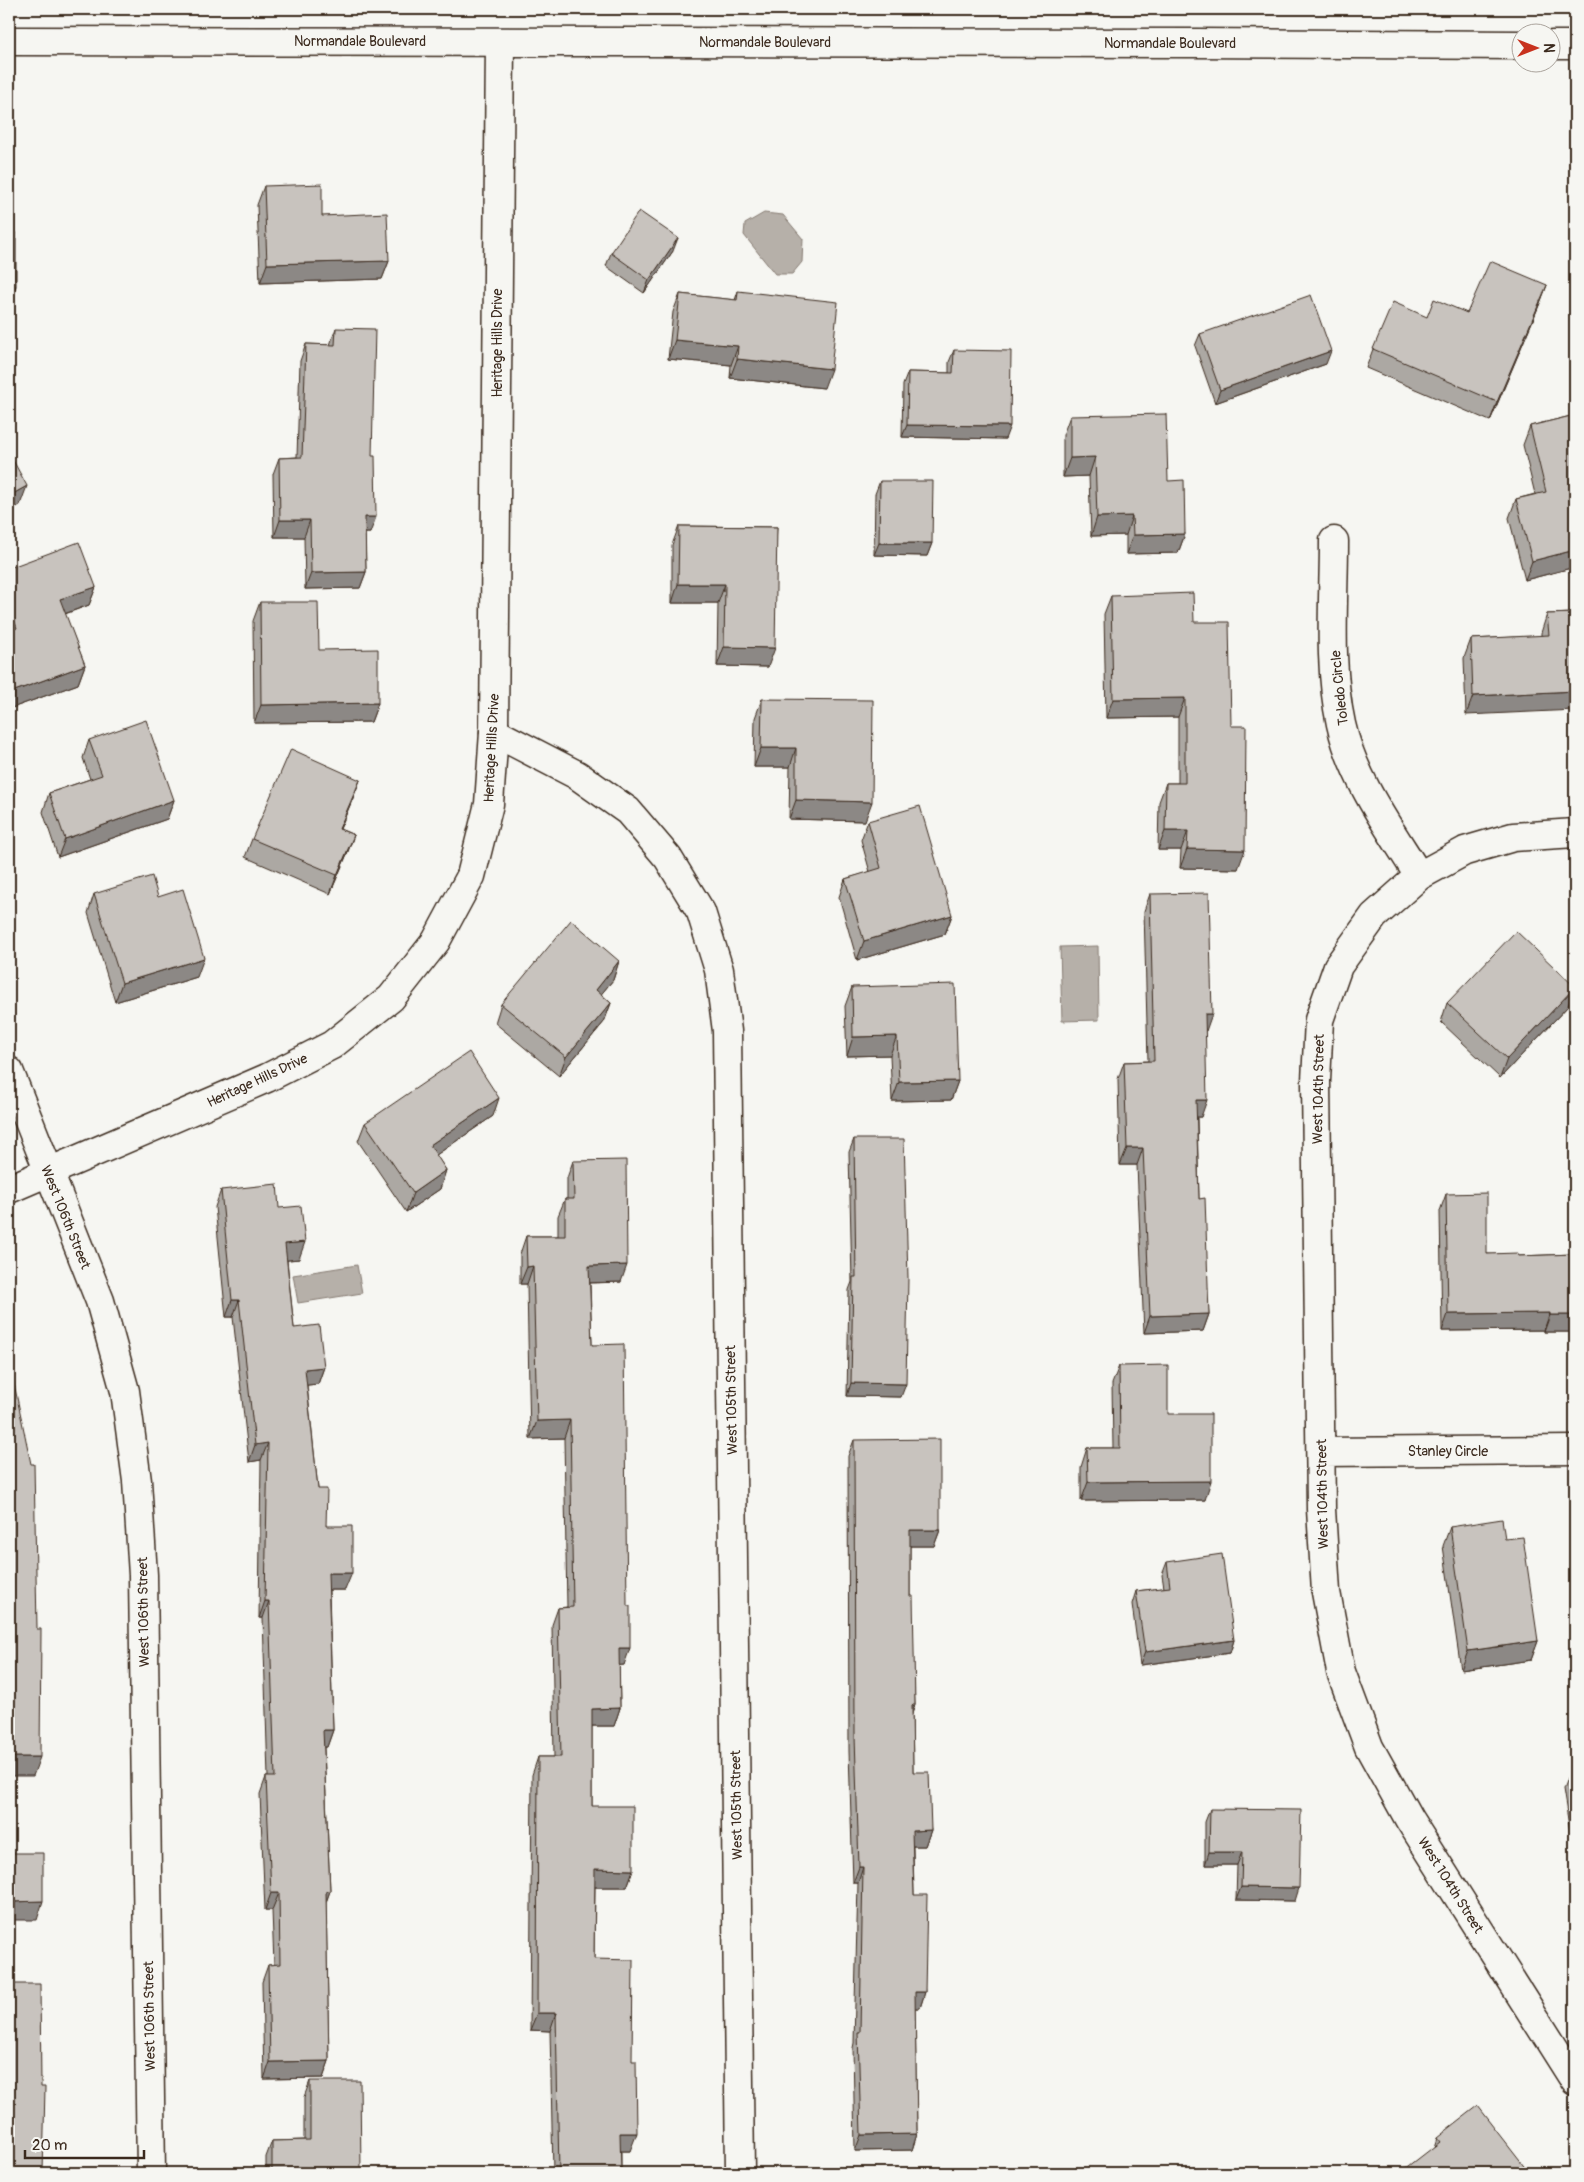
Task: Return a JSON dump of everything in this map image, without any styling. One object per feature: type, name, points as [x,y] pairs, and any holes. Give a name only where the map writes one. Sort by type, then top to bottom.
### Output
[{"type":"street","name":"Normandale Boulevard","points":[[9,41],[1512,45]]},
{"type":"street","name":"Heritage Hills Drive","points":[[9,1189],[267,1078],[332,1045],[390,998],[436,941],[471,876],[489,804],[494,732],[500,42]]},
{"type":"street","points":[[1562,45],[1575,45]]},
{"type":"street","name":"Toledo Circle","points":[[1334,541],[1334,671],[1341,725],[1359,775],[1419,876]]},
{"type":"street","name":"West 105th Street","points":[[494,732],[578,775],[628,811],[668,858],[701,912],[719,970],[727,1031],[740,2173]]},
{"type":"street","name":"West 104th Street","points":[[1575,833],[1513,837],[1465,851],[1419,876],[1374,916],[1338,966],[1318,1020],[1316,1082],[1320,1509],[1326,1592],[1341,1672],[1369,1747],[1409,1819],[1575,2081]]},
{"type":"street","name":"West 106th Street","points":[[9,1072],[102,1310],[125,1391],[137,1481],[143,1574],[151,2173]]},
{"type":"street","name":"Stanley Circle","points":[[1320,1452],[1575,1450]]},
{"type":"shaded area","points":[[764,213],[783,215],[803,239],[802,262],[792,274],[775,274],[744,235],[745,224]]},
{"type":"shaded area","points":[[1098,946],[1099,1020],[1062,1021],[1060,947]]},
{"type":"shaded area","points":[[357,1265],[362,1293],[298,1303],[293,1275]]},
{"type":"building","points":[[322,184],[322,216],[387,213],[389,261],[267,264],[264,186]]},
{"type":"building","points":[[639,211],[678,238],[649,280],[611,253]]},
{"type":"building","points":[[9,233],[16,233],[16,286],[9,286]]},
{"type":"building","points":[[1490,261],[1547,285],[1497,402],[1373,349],[1393,302],[1427,317],[1434,299],[1467,313]]},
{"type":"building","points":[[738,291],[838,302],[831,369],[737,359],[738,346],[675,340],[680,294],[737,300]]},
{"type":"building","points":[[1311,295],[1331,351],[1220,390],[1200,334]]},
{"type":"building","points":[[336,328],[375,329],[372,456],[375,456],[376,517],[365,517],[366,572],[311,573],[310,520],[280,520],[279,458],[302,457],[306,344],[335,345]]},
{"type":"building","points":[[954,350],[1011,351],[1010,426],[907,425],[908,372],[953,373]]},
{"type":"building","points":[[1166,414],[1168,481],[1184,480],[1185,534],[1133,535],[1132,516],[1097,517],[1095,457],[1070,458],[1070,416]]},
{"type":"building","points":[[1575,415],[1575,550],[1532,561],[1516,499],[1546,492],[1530,426]]},
{"type":"building","points":[[9,453],[27,486],[9,496]]},
{"type":"building","points":[[880,481],[933,481],[932,543],[879,543]]},
{"type":"building","points":[[679,526],[777,527],[775,648],[724,647],[725,584],[678,584]]},
{"type":"building","points":[[79,542],[96,587],[60,599],[85,665],[9,693],[9,631],[17,628],[9,606],[9,568]]},
{"type":"building","points":[[1193,593],[1194,622],[1229,622],[1231,726],[1246,726],[1245,850],[1187,849],[1188,831],[1165,831],[1166,783],[1185,783],[1185,698],[1113,699],[1111,596]]},
{"type":"building","points":[[260,602],[318,602],[319,650],[378,649],[378,703],[261,705]]},
{"type":"building","points":[[1575,613],[1575,691],[1473,696],[1471,639],[1549,635],[1547,614]]},
{"type":"building","points":[[762,699],[873,700],[872,802],[796,800],[796,748],[761,748]]},
{"type":"building","points":[[146,720],[174,800],[65,839],[49,793],[102,775],[89,740]]},
{"type":"building","points":[[291,749],[360,780],[339,829],[354,835],[337,875],[252,839]]},
{"type":"building","points":[[920,806],[952,915],[864,941],[845,879],[881,868],[868,821]]},
{"type":"building","points":[[152,876],[158,897],[183,889],[204,958],[122,983],[94,894]]},
{"type":"building","points":[[1209,893],[1212,1014],[1205,1014],[1207,1100],[1196,1100],[1199,1199],[1205,1198],[1209,1314],[1150,1316],[1143,1148],[1127,1148],[1124,1062],[1154,1061],[1150,894]]},
{"type":"building","points":[[571,920],[619,961],[596,990],[611,1003],[566,1057],[501,1004]]},
{"type":"building","points":[[1516,931],[1575,987],[1507,1059],[1447,1003]]},
{"type":"building","points":[[955,984],[958,1081],[899,1082],[897,1036],[853,1037],[852,987]]},
{"type":"building","points":[[469,1052],[499,1098],[430,1145],[446,1170],[413,1193],[365,1123]]},
{"type":"building","points":[[854,1139],[904,1139],[908,1278],[906,1384],[851,1383],[853,1277],[856,1277]]},
{"type":"building","points":[[626,1160],[627,1265],[589,1266],[592,1345],[624,1344],[627,1606],[630,1606],[630,1648],[619,1648],[620,1708],[592,1709],[592,1806],[633,1806],[633,1870],[595,1869],[594,1959],[633,1960],[632,2061],[636,2061],[637,2133],[620,2133],[621,2173],[559,2173],[556,2013],[537,2013],[538,1757],[561,1757],[558,1608],[573,1607],[570,1420],[537,1421],[533,1266],[527,1267],[526,1236],[565,1236],[565,1199],[574,1199],[573,1161]]},
{"type":"building","points":[[277,1184],[279,1208],[301,1206],[305,1242],[285,1244],[294,1328],[319,1325],[324,1367],[305,1369],[318,1489],[327,1489],[326,1526],[352,1526],[352,1573],[328,1573],[333,1730],[323,1730],[330,1891],[326,1891],[329,2061],[270,2062],[268,1965],[280,1964],[279,1893],[271,1893],[266,1777],[275,1777],[269,1601],[265,1601],[268,1443],[255,1445],[239,1300],[232,1300],[221,1190]]},
{"type":"building","points":[[1487,1193],[1487,1254],[1518,1253],[1518,1256],[1575,1254],[1575,1315],[1550,1315],[1550,1313],[1448,1314],[1446,1194]]},
{"type":"building","points":[[9,1360],[31,1464],[34,1464],[37,1629],[41,1629],[40,1757],[9,1757]]},
{"type":"building","points":[[1168,1365],[1168,1414],[1211,1414],[1211,1481],[1088,1482],[1087,1448],[1120,1448],[1119,1366]]},
{"type":"building","points":[[940,1439],[940,1530],[910,1530],[910,1596],[913,1596],[915,1705],[912,1705],[913,1772],[929,1772],[931,1830],[912,1831],[914,1895],[927,1895],[925,1992],[915,1992],[917,2134],[861,2135],[858,2032],[860,2032],[863,1867],[859,1867],[855,1736],[854,1440]]},
{"type":"building","points":[[1502,1519],[1505,1539],[1523,1537],[1538,1641],[1468,1651],[1450,1527]]},
{"type":"building","points":[[1222,1554],[1234,1640],[1145,1652],[1136,1591],[1170,1587],[1167,1562]]},
{"type":"building","points":[[1575,1769],[1575,1804],[1570,1770]]},
{"type":"building","points":[[1210,1809],[1301,1810],[1299,1888],[1241,1887],[1242,1852],[1209,1852]]},
{"type":"building","points":[[9,1853],[43,1853],[43,1901],[9,1902]]},
{"type":"building","points":[[9,1984],[40,1984],[41,2087],[45,2087],[43,2173],[9,2173]]},
{"type":"building","points":[[310,2081],[360,2081],[361,2173],[272,2173],[272,2141],[310,2140]]},
{"type":"building","points":[[1478,2106],[1530,2173],[1400,2173],[1440,2142],[1437,2138]]}]
